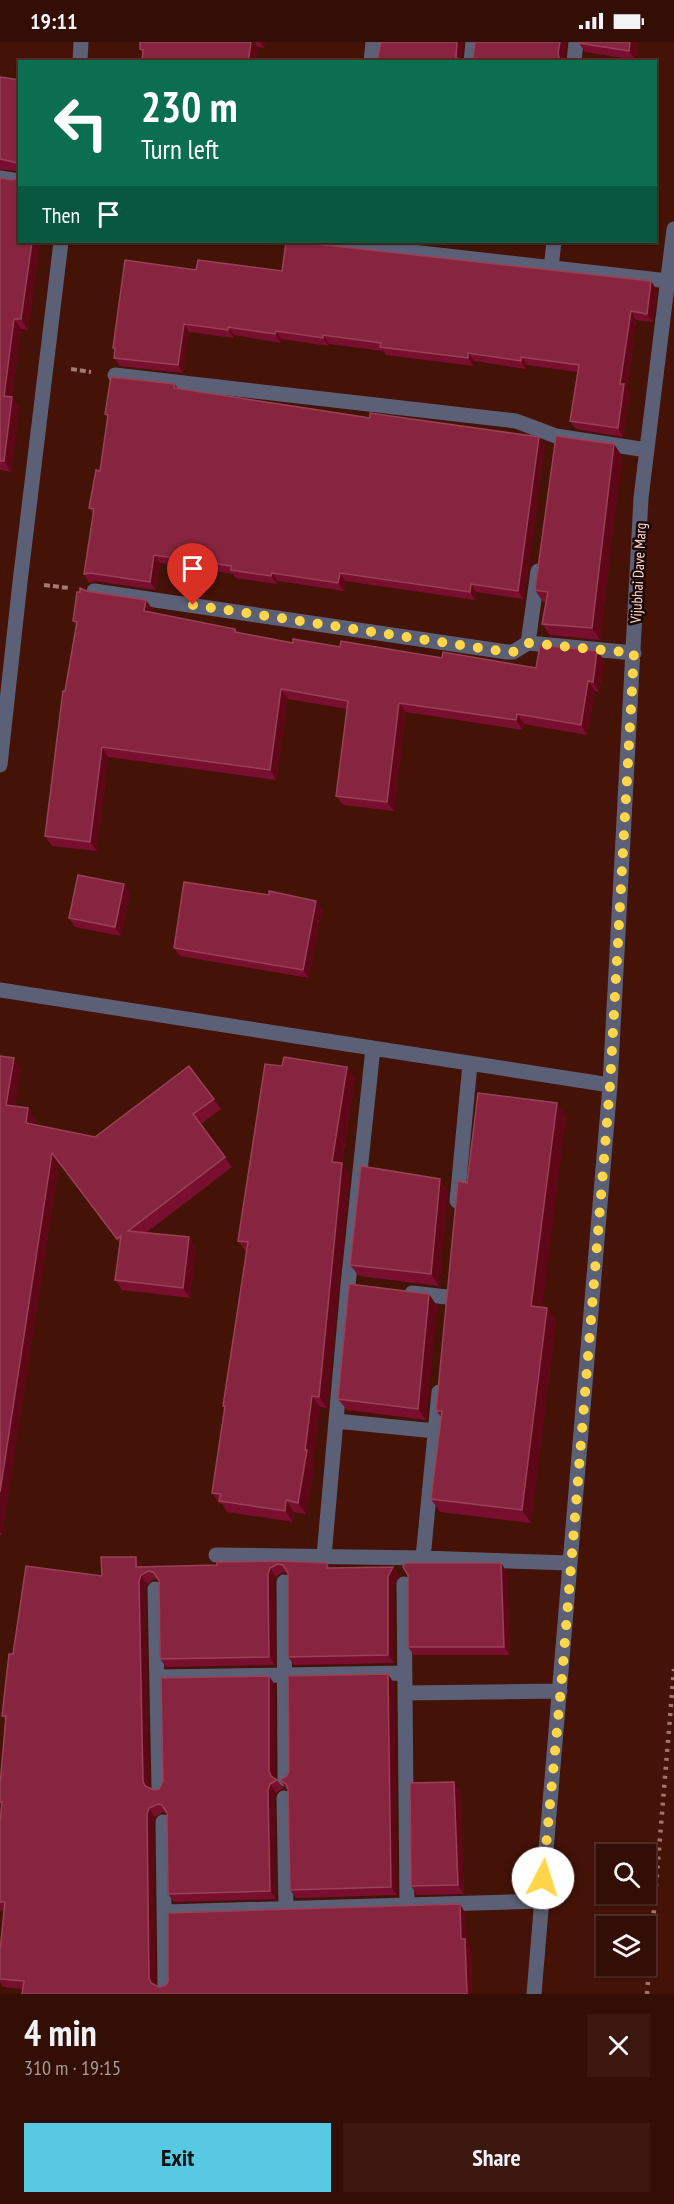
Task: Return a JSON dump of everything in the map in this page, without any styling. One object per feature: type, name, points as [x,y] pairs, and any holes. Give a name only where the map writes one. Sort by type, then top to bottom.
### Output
[{"type":"street","points":[[80,60],[81,42]]},
{"type":"street","points":[[371,60],[373,42]]},
{"type":"street","points":[[471,60],[473,42]]},
{"type":"street","points":[[574,60],[576,42]]},
{"type":"street","points":[[0,178],[18,181]]},
{"type":"street","name":"Vijubhai Dave Marg","points":[[534,1994],[610,1085],[641,498],[674,229]]},
{"type":"street","points":[[0,765],[61,243]]},
{"type":"street","points":[[352,243],[450,249],[551,268],[668,281]]},
{"type":"street","points":[[551,268],[554,243]]},
{"type":"street","points":[[115,375],[516,421],[556,442],[647,450]]},
{"type":"street","points":[[528,643],[541,551]]},
{"type":"street","points":[[94,591],[507,652],[513,652],[528,643],[634,653]]},
{"type":"street","points":[[0,990],[610,1085]]},
{"type":"street","points":[[324,1556],[336,1421],[354,1286],[372,1048]]},
{"type":"street","points":[[455,1214],[471,1064]]},
{"type":"street","points":[[392,1290],[447,1297]]},
{"type":"street","points":[[423,1558],[440,1375]]},
{"type":"street","points":[[336,1421],[435,1431]]},
{"type":"street","points":[[216,1555],[570,1563]]},
{"type":"street","points":[[284,1582],[285,1779]]},
{"type":"street","points":[[404,1584],[407,1905]]},
{"type":"street","points":[[155,1589],[159,1790]]},
{"type":"street","points":[[157,1677],[405,1673]]},
{"type":"street","points":[[405,1693],[560,1691]]},
{"type":"street","points":[[284,1798],[286,1909]]},
{"type":"street","points":[[163,1822],[165,1986]]},
{"type":"street","points":[[165,1912],[541,1901]]},
{"type":"path","points":[[46,366],[115,375]]},
{"type":"path","points":[[20,582],[94,591]]},
{"type":"building","points":[[140,42],[251,42],[248,60],[142,60],[143,50],[140,49]]},
{"type":"building","points":[[381,42],[457,42],[456,57],[460,60],[377,60]]},
{"type":"building","points":[[475,42],[560,42],[558,53],[561,60],[471,60]]},
{"type":"building","points":[[579,42],[630,42],[629,51]]},
{"type":"building","points":[[0,77],[18,80],[18,163],[0,159]]},
{"type":"building","points":[[0,178],[12,180],[18,178],[18,243],[32,243],[21,319],[14,319],[4,396],[12,397],[4,461],[0,461]]},
{"type":"building","points":[[286,243],[314,243],[651,281],[647,314],[631,311],[620,384],[624,384],[618,428],[570,421],[579,365],[521,357],[521,361],[468,353],[468,358],[380,347],[381,343],[323,335],[323,338],[276,331],[275,334],[228,327],[228,330],[184,324],[178,365],[114,358],[115,348],[113,348],[125,260],[196,270],[198,260],[282,271]]},
{"type":"building","points":[[111,377],[175,384],[174,388],[370,418],[370,413],[539,437],[518,591],[471,584],[470,592],[340,573],[338,583],[272,573],[271,576],[231,570],[231,566],[154,555],[150,582],[84,574],[94,509],[89,508],[96,470],[100,471]]},
{"type":"building","points":[[556,436],[614,444],[592,628],[542,624],[548,592],[535,590]]},
{"type":"building","points":[[80,588],[86,591],[146,600],[144,611],[293,643],[293,639],[340,647],[341,641],[442,658],[443,652],[536,668],[540,645],[597,651],[593,682],[588,681],[581,725],[517,714],[516,720],[399,703],[387,802],[336,796],[348,701],[281,689],[270,770],[102,747],[90,842],[45,836],[63,691],[65,691],[77,622],[73,621],[77,592],[80,592]]},
{"type":"building","points":[[78,875],[124,884],[115,927],[69,918]]},
{"type":"building","points":[[184,882],[269,895],[269,891],[316,901],[303,970],[174,948]]},
{"type":"building","points":[[0,1056],[14,1058],[6,1105],[28,1108],[26,1123],[95,1137],[189,1066],[214,1099],[193,1114],[225,1157],[128,1231],[189,1237],[183,1288],[115,1280],[121,1236],[117,1239],[52,1153],[0,1492]]},
{"type":"building","points":[[284,1057],[347,1067],[332,1162],[342,1163],[319,1397],[312,1396],[305,1450],[307,1450],[298,1503],[286,1500],[285,1511],[219,1501],[221,1494],[212,1493],[248,1242],[238,1241],[265,1064],[282,1066]]},
{"type":"building","points":[[478,1093],[557,1103],[531,1306],[547,1308],[522,1510],[431,1499],[442,1411],[436,1411],[458,1181],[467,1183]]},
{"type":"building","points":[[361,1166],[440,1179],[431,1274],[350,1265]]},
{"type":"building","points":[[349,1284],[429,1294],[418,1409],[338,1399]]},
{"type":"building","points":[[101,1557],[136,1557],[136,1567],[280,1561],[327,1563],[327,1568],[393,1567],[388,1576],[388,1655],[288,1657],[288,1573],[283,1565],[277,1564],[270,1568],[268,1574],[269,1657],[160,1659],[159,1580],[153,1572],[148,1571],[141,1575],[139,1581],[143,1781],[145,1786],[154,1790],[159,1789],[163,1781],[161,1678],[269,1676],[269,1771],[271,1776],[277,1780],[270,1784],[268,1790],[270,1891],[168,1894],[167,1813],[162,1805],[158,1804],[149,1808],[147,1814],[149,1978],[151,1983],[159,1987],[165,1986],[168,1982],[168,1913],[460,1904],[461,1939],[465,1939],[467,1994],[22,1994],[24,1981],[0,1979],[0,1951],[5,1902],[0,1902],[2,1802],[0,1802],[0,1785],[6,1716],[2,1716],[9,1654],[13,1654],[26,1566],[102,1576]]},
{"type":"building","points":[[405,1563],[501,1563],[504,1647],[408,1647],[408,1575],[403,1567]]},
{"type":"building","points":[[388,1674],[391,1887],[290,1890],[288,1789],[286,1784],[280,1780],[287,1776],[289,1770],[288,1676]]},
{"type":"building","points":[[454,1782],[458,1885],[411,1886],[410,1783]]},
{"type":"railway","points":[[647,1994],[674,1669]]},
{"type":"route","points":[[193,605],[507,652],[513,652],[528,643],[634,653],[610,1085],[562,1677],[543,1878]]}]
